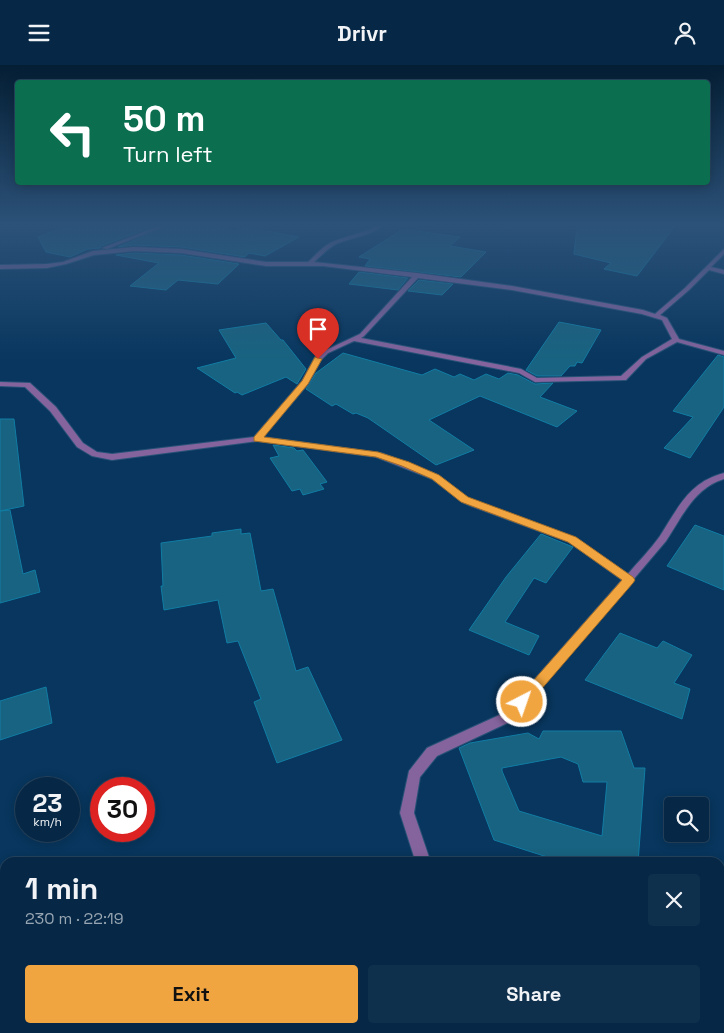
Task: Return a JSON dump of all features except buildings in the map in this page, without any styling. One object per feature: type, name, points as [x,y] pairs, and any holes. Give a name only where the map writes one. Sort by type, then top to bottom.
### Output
[{"type":"street","points":[[383,271],[520,289],[657,315],[665,319],[676,340]]},
{"type":"street","points":[[657,315],[705,271]]},
{"type":"street","points":[[257,439],[306,382],[318,359],[326,352],[354,339],[370,327],[417,275]]},
{"type":"street","points":[[354,339],[521,371],[536,380],[624,378],[644,358],[676,340],[724,353]]},
{"type":"street","points":[[0,384],[27,385],[53,409],[80,445],[87,451],[102,456],[112,457],[257,439],[378,455],[406,464],[436,477],[465,500],[572,539],[629,580]]},
{"type":"street","points":[[422,857],[407,813],[414,775],[432,752],[510,716],[663,539],[679,511],[694,493],[711,480],[724,476]]},
{"type":"route","points":[[318,359],[306,382],[257,439],[378,455],[406,464],[436,477],[465,500],[572,539],[629,580],[522,702]]}]
